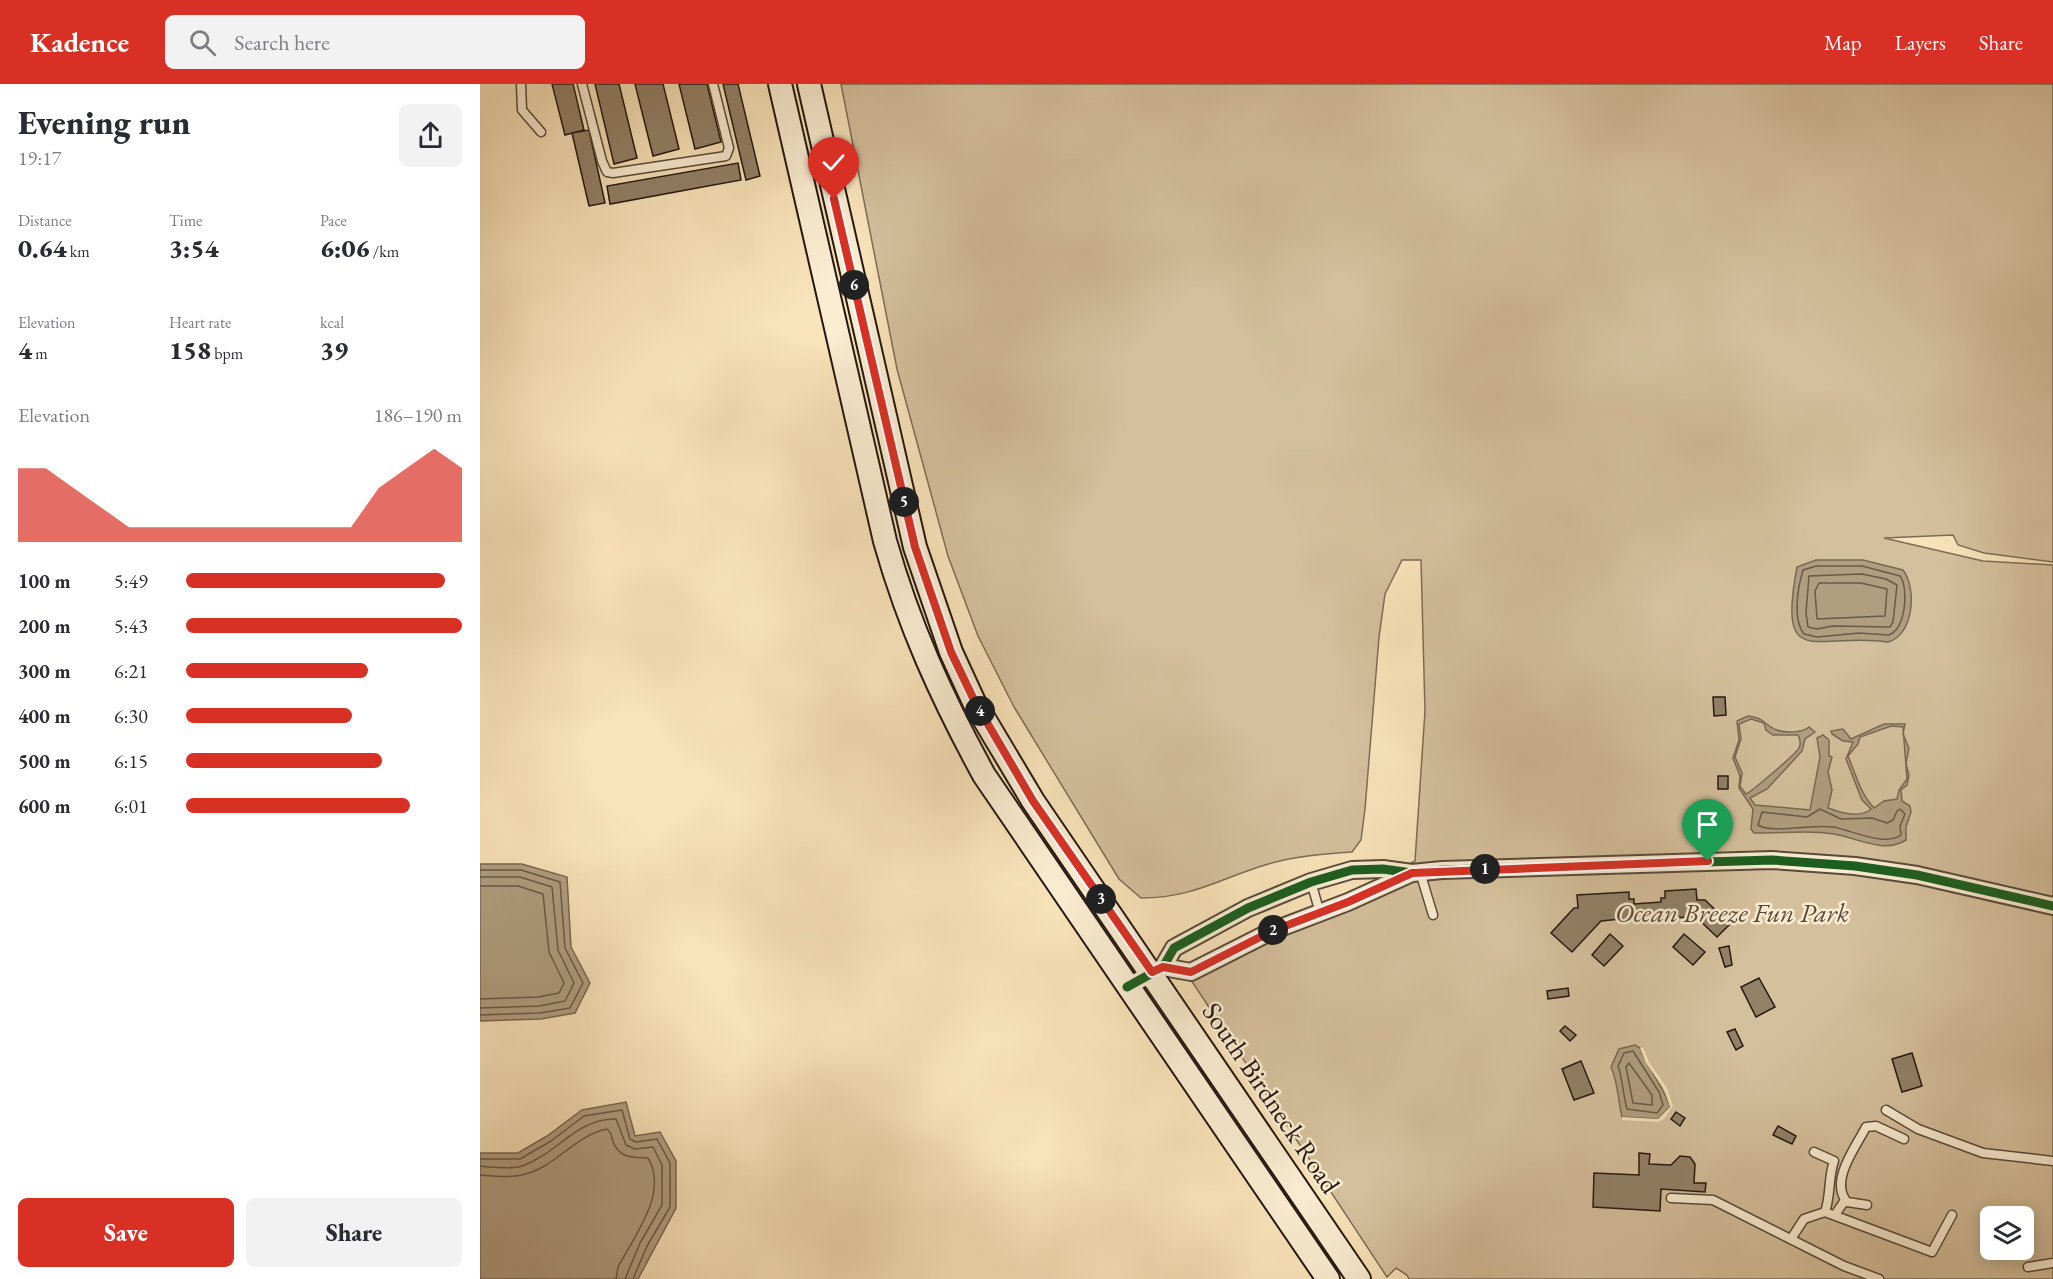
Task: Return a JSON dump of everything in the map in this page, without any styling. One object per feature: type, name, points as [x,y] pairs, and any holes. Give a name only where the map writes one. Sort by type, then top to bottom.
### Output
[{"type":"main road","name":"South Birdneck Road","points":[[780,84],[885,541],[898,589],[943,700],[984,775],[1328,1279]]},
{"type":"main road","name":"South Birdneck Road","points":[[808,84],[902,497],[935,611],[975,702],[1033,801],[1157,970],[1359,1279]]},
{"type":"street","points":[[1127,987],[1157,970],[1174,948],[1248,908],[1311,882],[1352,870],[1383,868],[1416,873],[1772,860],[1855,866],[1917,875],[2053,906]]},
{"type":"street","points":[[1157,970],[1191,972],[1272,931],[1416,873]]},
{"type":"lane","points":[[521,84],[522,110],[541,132]]},
{"type":"lane","points":[[582,84],[602,161],[607,172],[613,173],[726,156],[729,148],[713,84]]},
{"type":"lane","points":[[1416,873],[1433,915]]},
{"type":"lane","points":[[1311,882],[1320,913]]},
{"type":"lane","points":[[1886,1110],[1918,1129],[1983,1153],[2053,1161]]},
{"type":"lane","points":[[1867,1205],[1853,1204],[1845,1200],[1841,1190],[1843,1173],[1866,1127],[1876,1126],[1904,1139]]},
{"type":"lane","points":[[1814,1152],[1834,1161],[1830,1172],[1829,1199],[1824,1212]]},
{"type":"lane","points":[[1671,1198],[1713,1200],[1844,1266],[1879,1279]]},
{"type":"lane","points":[[1835,1215],[1845,1200]]},
{"type":"lane","points":[[1791,1239],[1804,1219],[1824,1212],[1932,1252],[1952,1215]]},
{"type":"lane","points":[[2028,1267],[2053,1263]]},
{"type":"green space","name":"Ocean Breeze Fun Park","points":[[841,84],[2053,84],[2053,562],[1984,553],[1958,545],[1953,535],[1884,538],[1983,561],[2053,565],[2053,1279],[1409,1279],[1396,1268],[1387,1277],[1191,980],[1415,861],[1425,711],[1421,560],[1402,560],[1385,594],[1379,637],[1365,809],[1361,840],[1352,852],[1286,859],[1191,891],[1141,898],[1119,879],[1014,707],[978,636],[948,556],[897,369]]},
{"type":"water","points":[[1816,560],[1863,560],[1903,570],[1910,588],[1911,599],[1908,621],[1897,638],[1888,642],[1863,640],[1823,642],[1808,640],[1798,635],[1793,622],[1792,600],[1797,567]]},
{"type":"water","points":[[1748,716],[1761,720],[1780,731],[1798,731],[1809,727],[1815,732],[1805,739],[1802,751],[1767,789],[1750,798],[1755,805],[1810,810],[1820,757],[1817,738],[1823,735],[1829,740],[1829,756],[1832,757],[1828,772],[1832,790],[1828,808],[1856,814],[1871,809],[1862,800],[1846,759],[1853,742],[1843,741],[1831,731],[1843,729],[1851,739],[1884,724],[1905,724],[1903,732],[1903,727],[1891,726],[1860,737],[1858,744],[1848,756],[1862,790],[1874,808],[1884,801],[1897,799],[1899,790],[1907,779],[1904,736],[1909,748],[1906,763],[1909,776],[1907,785],[1901,790],[1902,801],[1910,806],[1911,812],[1906,827],[1906,840],[1889,846],[1824,833],[1754,833],[1751,829],[1753,809],[1739,788],[1740,776],[1733,758],[1739,740],[1737,721]],"holes":[[[1751,719],[1764,723],[1766,730],[1773,735],[1798,735],[1800,743],[1799,748],[1790,757],[1746,794],[1740,786],[1742,773],[1735,757],[1741,739],[1739,724]]]},
{"type":"water","points":[[480,864],[522,864],[567,877],[571,947],[590,983],[575,1013],[541,1019],[480,1021]]},
{"type":"water","points":[[1635,1045],[1640,1048],[1670,1107],[1658,1119],[1622,1117],[1617,1085],[1611,1067],[1619,1049]]},
{"type":"water","points":[[626,1102],[635,1136],[660,1132],[676,1161],[676,1208],[638,1279],[480,1279],[480,1153],[518,1153],[547,1136],[582,1110]]},
{"type":"pier","points":[[1643,1047],[1649,1062],[1667,1088],[1673,1106],[1664,1119],[1658,1122],[1622,1120],[1622,1117],[1658,1119],[1670,1107],[1664,1089],[1646,1063],[1640,1048]]},
{"type":"building","points":[[552,84],[573,84],[584,130],[565,135]]},
{"type":"building","points":[[595,84],[619,84],[637,158],[614,164]]},
{"type":"building","points":[[635,84],[663,84],[679,149],[653,156]]},
{"type":"building","points":[[679,84],[707,84],[721,142],[695,149]]},
{"type":"building","points":[[723,84],[738,84],[760,176],[746,180]]},
{"type":"building","points":[[589,130],[605,203],[589,206],[572,133]]},
{"type":"building","points":[[738,163],[741,180],[610,204],[607,186]]},
{"type":"building","points":[[1713,697],[1725,697],[1726,715],[1714,716]]},
{"type":"building","points":[[1718,776],[1728,776],[1728,789],[1718,789]]},
{"type":"building","points":[[1696,889],[1697,900],[1705,900],[1730,924],[1717,937],[1696,917],[1661,918],[1661,915],[1601,921],[1572,952],[1551,933],[1574,908],[1578,908],[1577,895],[1629,892],[1629,899],[1634,899],[1634,904],[1661,902],[1661,898],[1665,898],[1665,891]]},
{"type":"building","points":[[1610,934],[1623,946],[1604,966],[1592,955]]},
{"type":"building","points":[[1684,934],[1705,952],[1693,965],[1673,947]]},
{"type":"building","points":[[1729,946],[1732,965],[1725,967],[1719,948]]},
{"type":"building","points":[[1759,978],[1775,1007],[1756,1017],[1741,987]]},
{"type":"building","points":[[1568,988],[1569,996],[1548,999],[1547,991]]},
{"type":"building","points":[[1565,1026],[1576,1035],[1570,1041],[1560,1031]]},
{"type":"building","points":[[1735,1029],[1743,1046],[1736,1050],[1727,1032]]},
{"type":"building","points":[[1912,1053],[1922,1086],[1902,1092],[1892,1059]]},
{"type":"building","points":[[1581,1061],[1594,1093],[1574,1100],[1562,1069]]},
{"type":"building","points":[[1676,1112],[1685,1118],[1680,1126],[1671,1119]]},
{"type":"building","points":[[1778,1126],[1796,1136],[1792,1144],[1773,1135]]},
{"type":"building","points":[[1639,1153],[1650,1154],[1649,1164],[1671,1165],[1680,1156],[1690,1157],[1695,1164],[1694,1183],[1706,1183],[1705,1192],[1661,1189],[1660,1211],[1593,1207],[1594,1173],[1639,1175]]},
{"type":"cycle path","points":[[1127,987],[1163,967],[1174,948],[1248,908],[1311,882],[1352,870],[1383,869],[1412,873],[1442,870],[1772,860],[1855,866],[1917,875],[2053,906]]},
{"type":"route","points":[[834,199],[902,497],[931,601],[951,652],[1000,748],[1033,801],[1152,972],[1163,967],[1191,972],[1272,931],[1348,902],[1412,873],[1708,861]]}]
